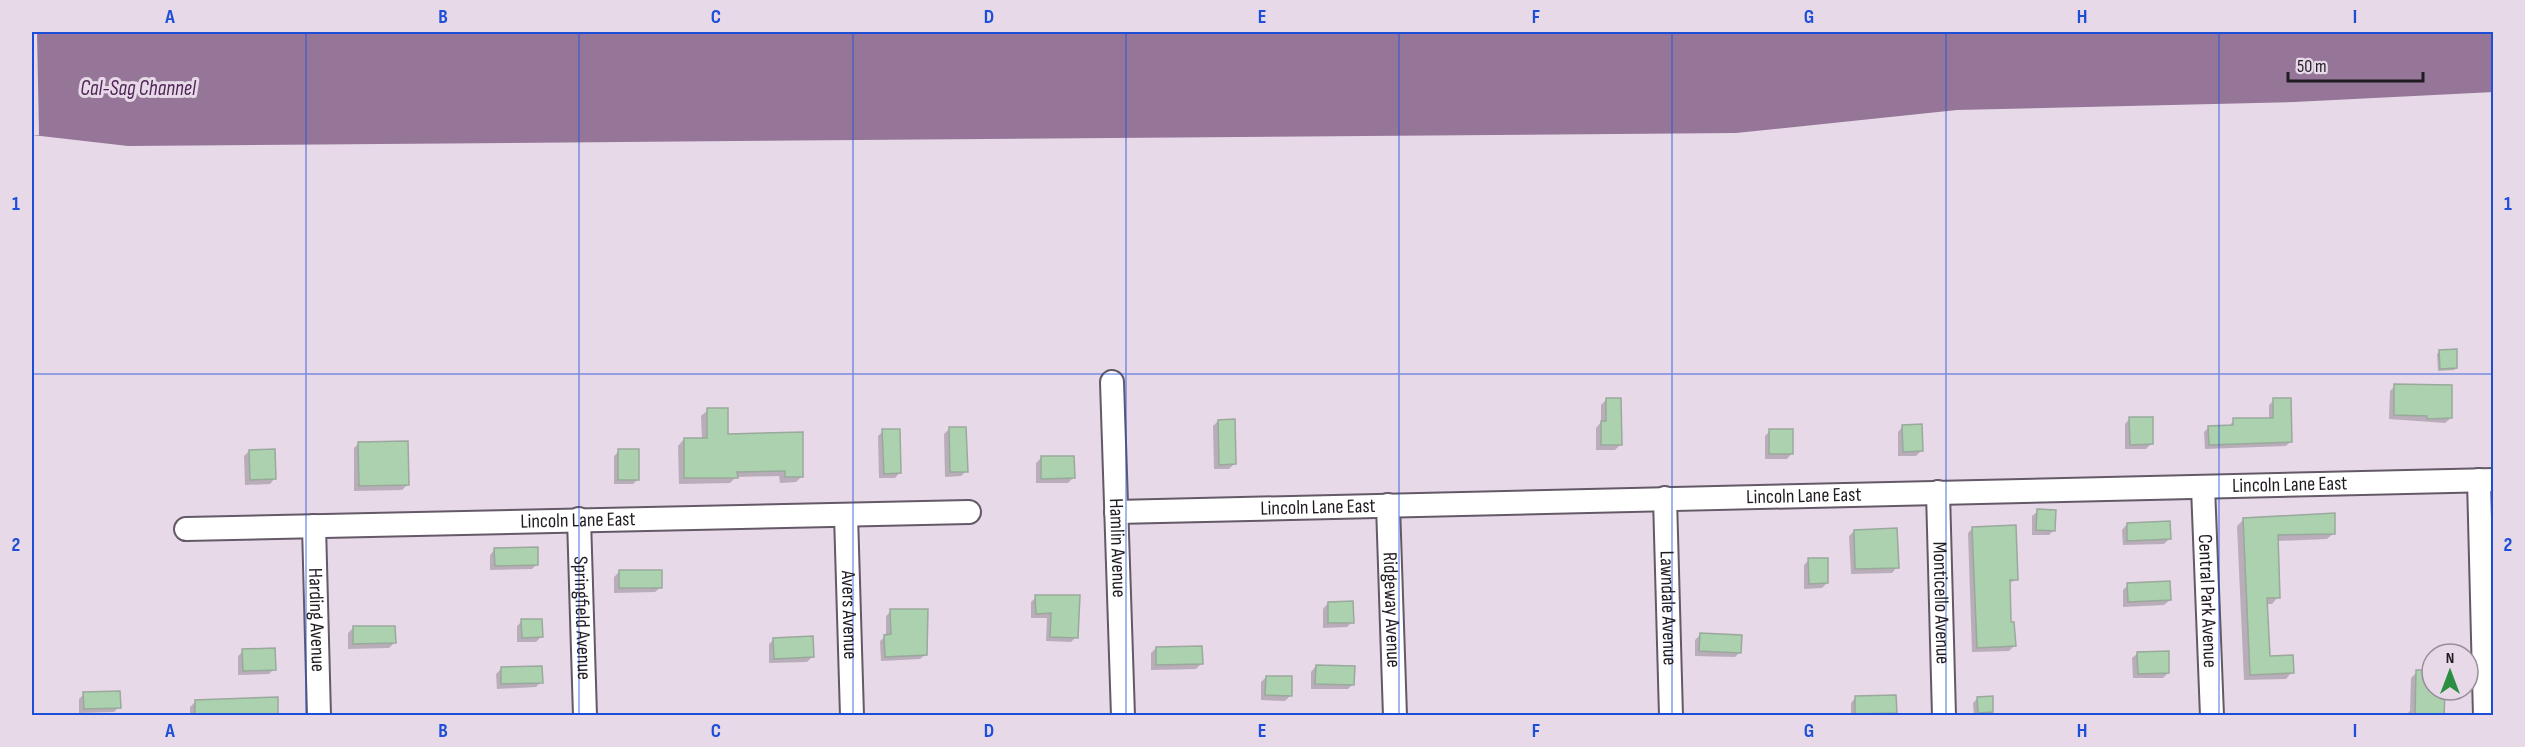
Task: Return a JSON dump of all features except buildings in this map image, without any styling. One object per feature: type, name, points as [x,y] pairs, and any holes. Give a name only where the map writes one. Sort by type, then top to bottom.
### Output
[{"type":"street","name":"Hamlin Avenue","points":[[1112,382],[1123,716]]},
{"type":"street","name":"Lincoln Lane East","points":[[1116,512],[2486,480]]},
{"type":"street","points":[[2485,716],[2486,480]]},
{"type":"street","name":"Central Park Avenue","points":[[2203,487],[2212,716]]},
{"type":"street","name":"Monticello Avenue","points":[[1938,492],[1944,716]]},
{"type":"street","name":"Lawndale Avenue","points":[[1665,498],[1671,716]]},
{"type":"street","name":"Ridgeway Avenue","points":[[1388,505],[1395,716]]},
{"type":"street","name":"Lincoln Lane East","points":[[186,529],[969,512]]},
{"type":"street","name":"Avers Avenue","points":[[846,515],[852,716]]},
{"type":"street","name":"Springfield Avenue","points":[[579,519],[585,716]]},
{"type":"street","name":"Harding Avenue","points":[[314,526],[319,716]]},
{"type":"water","name":"Cal-Sag Channel","points":[[32,32],[2493,32],[2494,92],[2294,102],[1957,110],[1736,133],[128,146],[32,135]]},
{"type":"pier","points":[[32,32],[37,32],[39,135],[32,135]]}]
